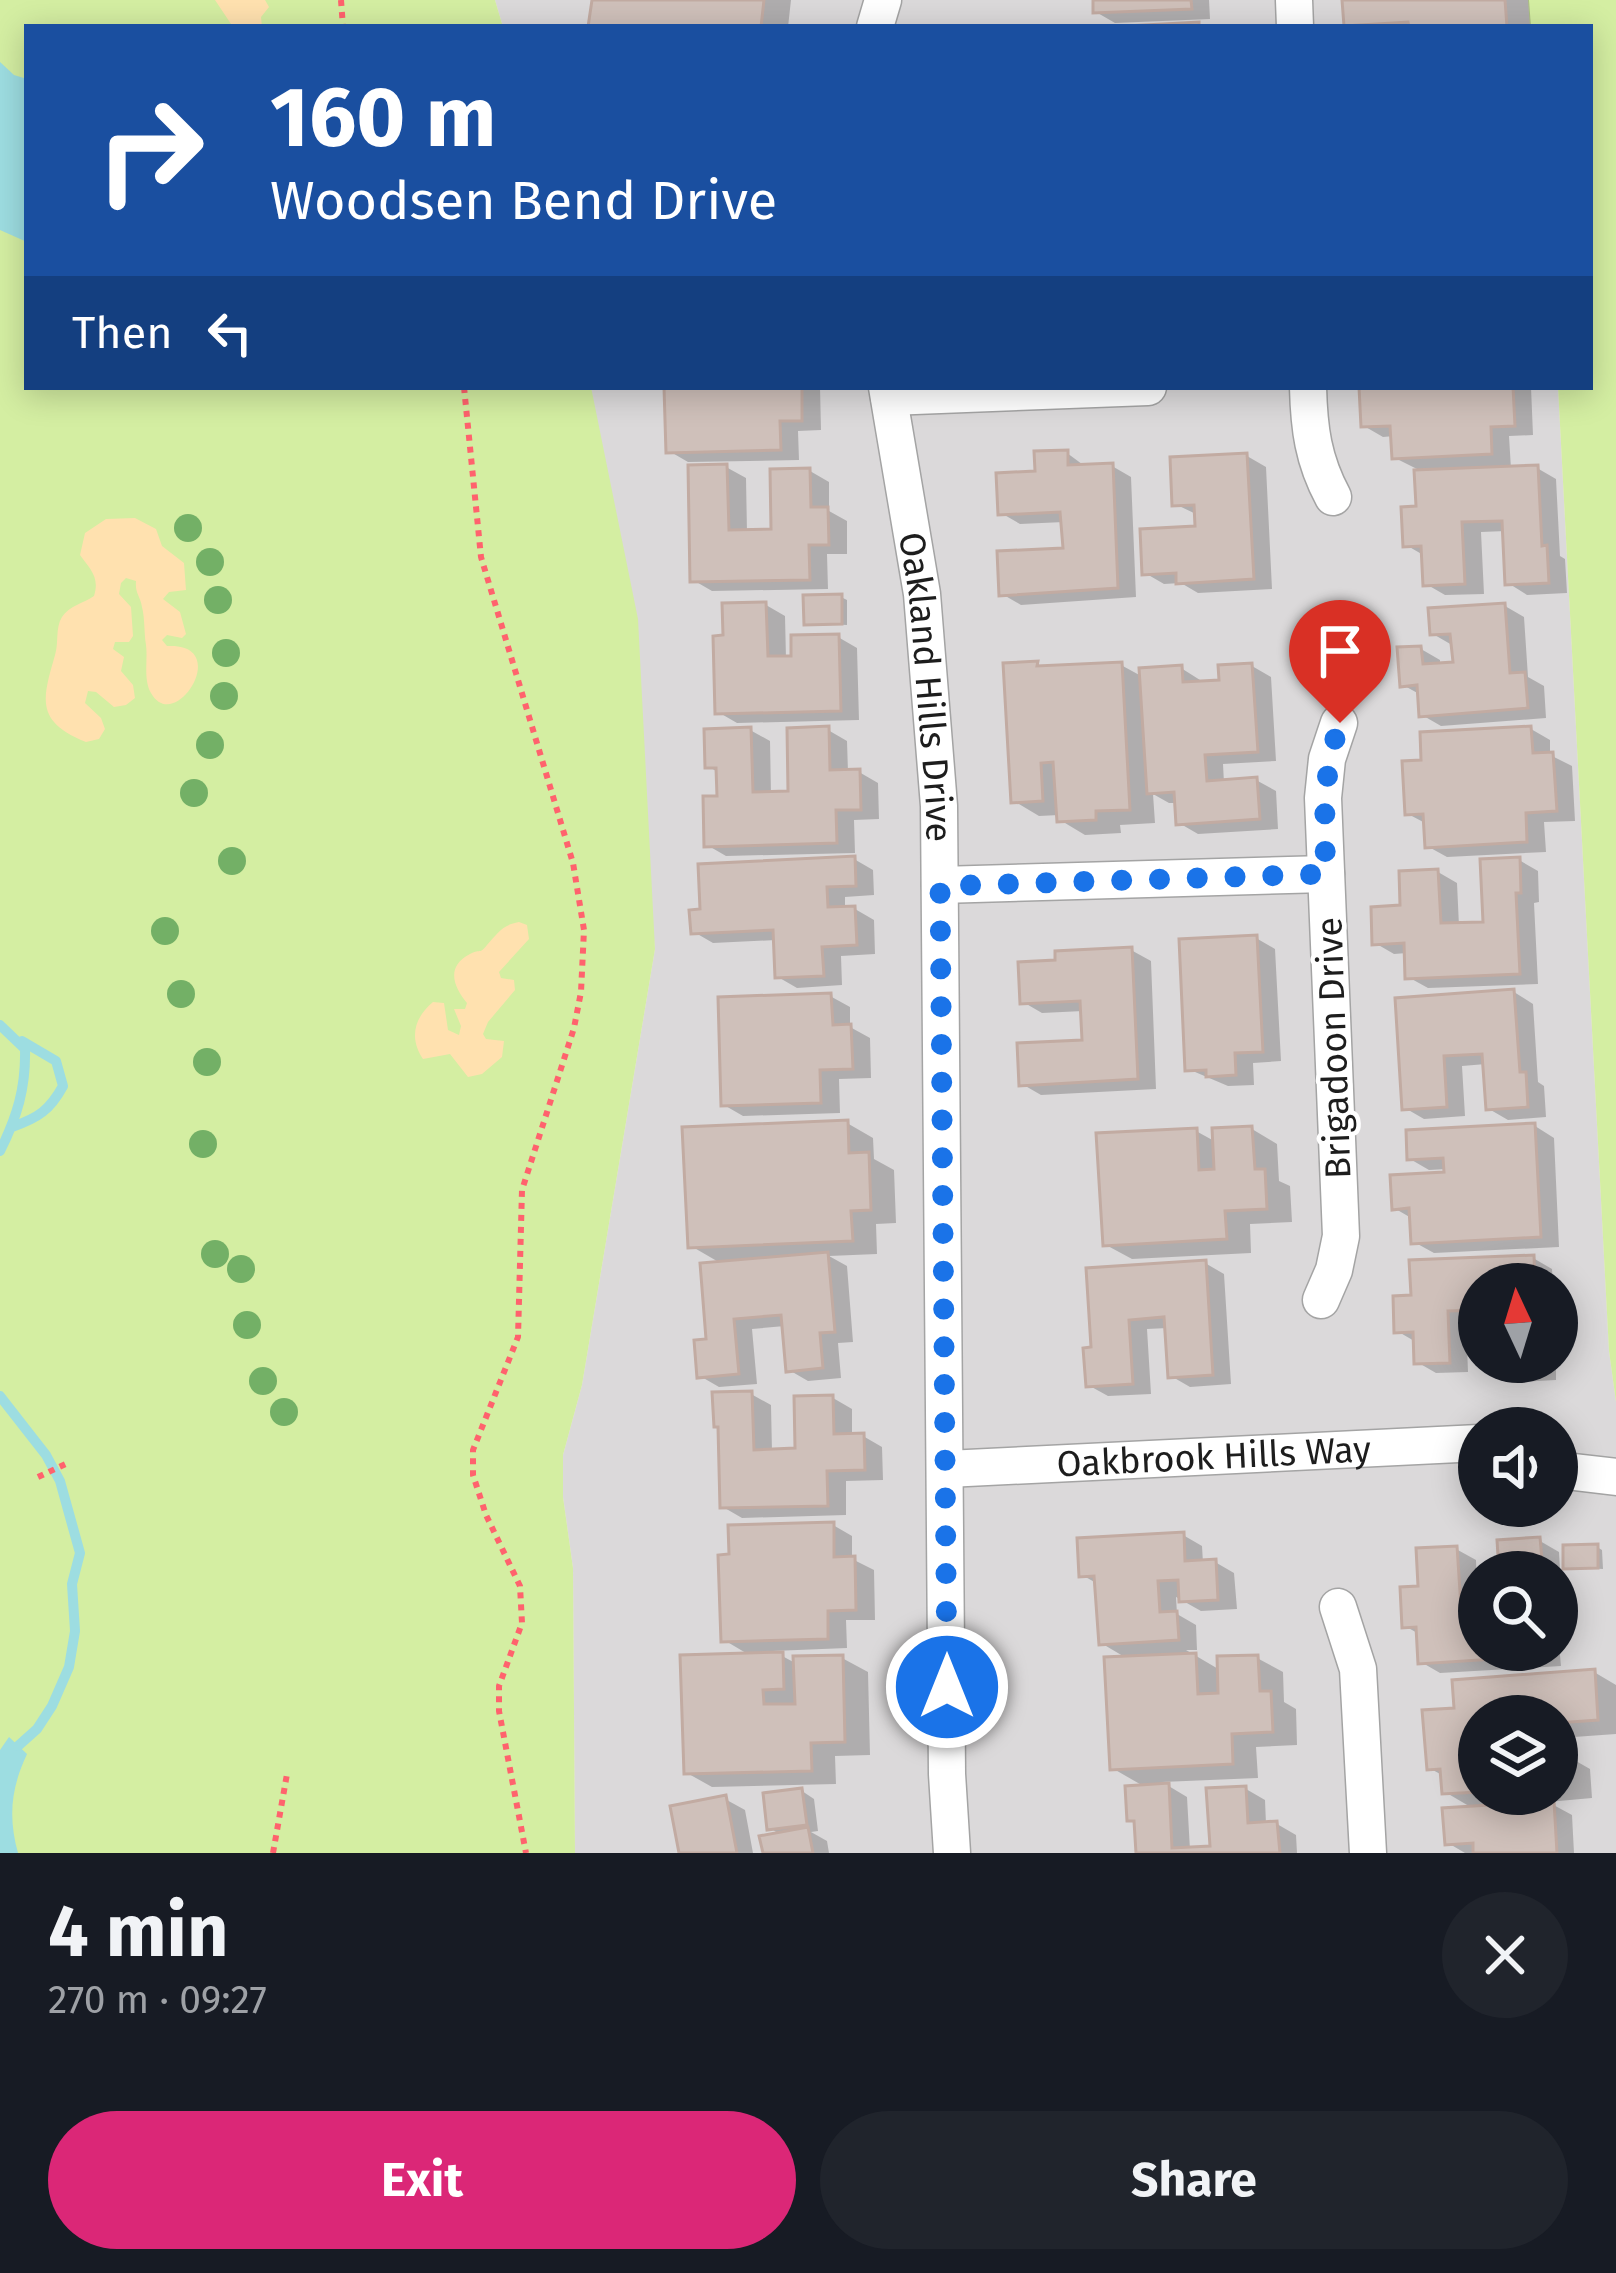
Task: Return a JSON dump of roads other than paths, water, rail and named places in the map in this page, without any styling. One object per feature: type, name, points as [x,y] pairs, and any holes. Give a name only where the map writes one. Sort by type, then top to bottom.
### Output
[{"type":"street","points":[[888,392],[992,390]]},
{"type":"street","points":[[1308,390],[1309,436],[1333,496]]},
{"type":"street","name":"Oakland Hills Drive","points":[[888,392],[924,614],[935,734],[947,1774],[952,1853]]},
{"type":"street","name":"Brigadoon Drive","points":[[1322,1300],[1341,1236],[1323,798],[1327,759],[1340,723]]},
{"type":"street","points":[[940,886],[1326,874]]},
{"type":"street","name":"Oakbrook Hills Way","points":[[947,1468],[1458,1445]]},
{"type":"street","points":[[1578,1472],[1616,1477]]},
{"type":"street","points":[[1338,1607],[1358,1669],[1368,1853]]},
{"type":"water","points":[[0,62],[24,78],[24,241],[0,230]]},
{"type":"water","points":[[9,1737],[27,1754],[13,1803],[18,1853],[0,1853],[0,1750]]},
{"type":"waterway","points":[[0,1025],[25,1049],[19,1102],[0,1151]]},
{"type":"waterway","points":[[12,1127],[42,1112],[63,1086],[56,1061],[22,1041]]},
{"type":"waterway","points":[[0,1396],[60,1481],[80,1553],[72,1584],[75,1631],[69,1667],[52,1706],[18,1746]]}]
